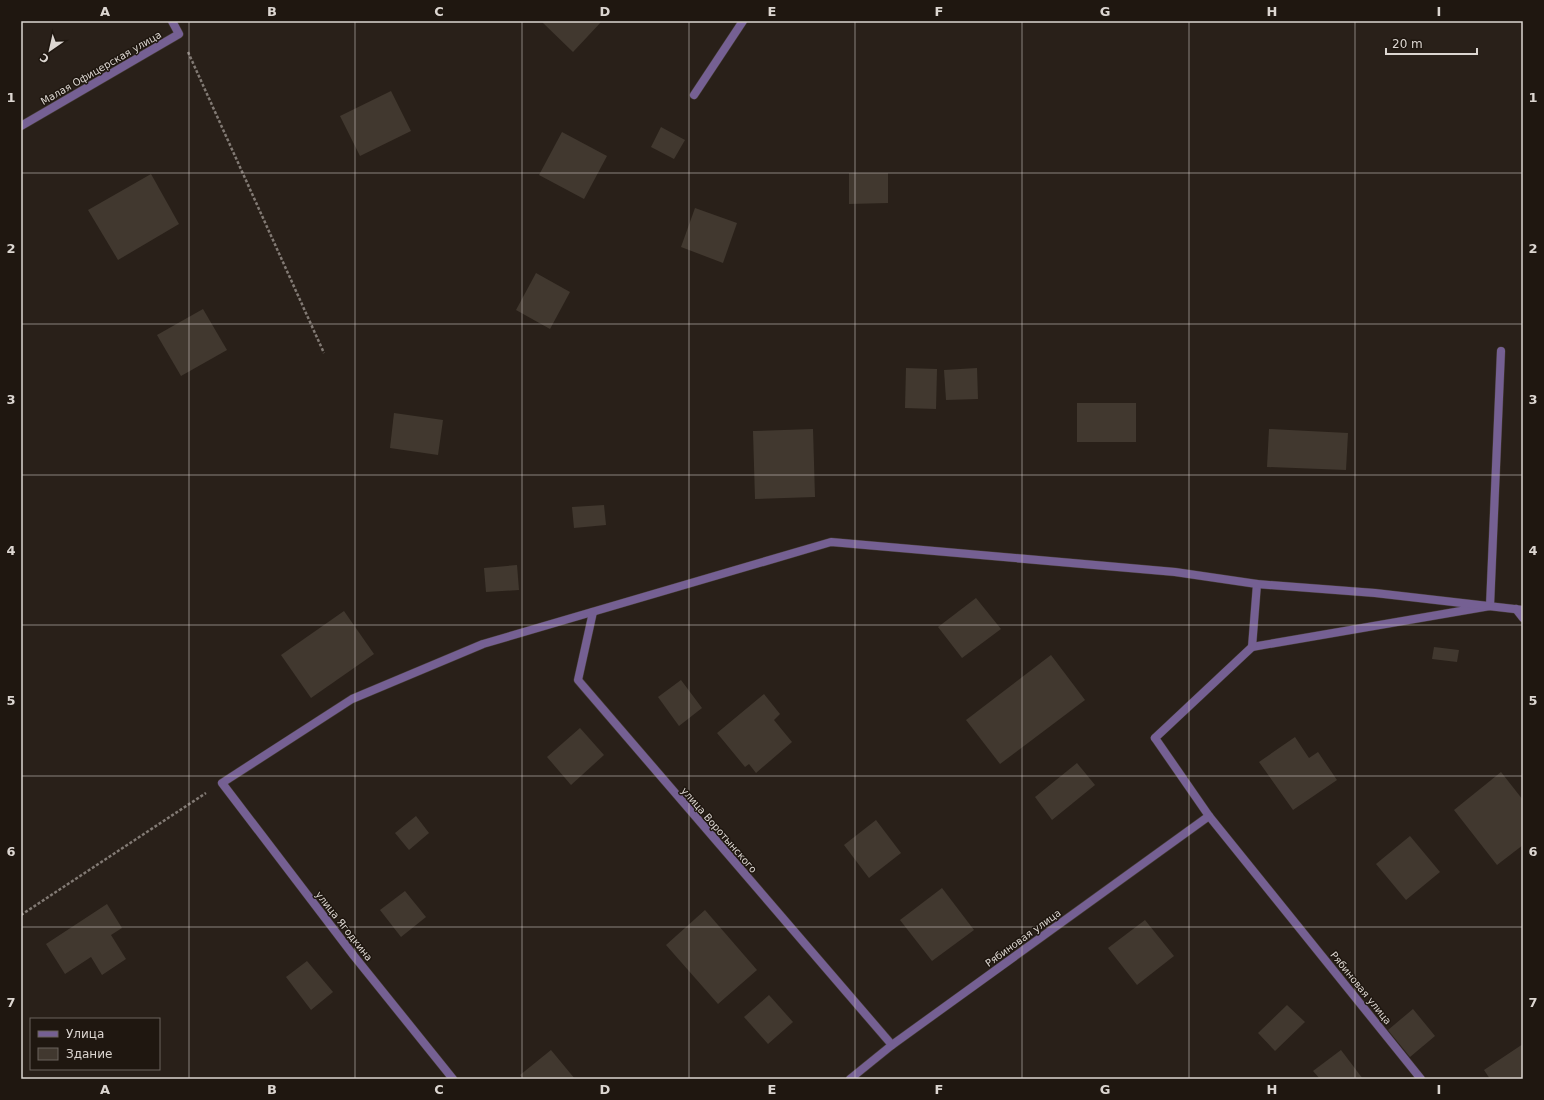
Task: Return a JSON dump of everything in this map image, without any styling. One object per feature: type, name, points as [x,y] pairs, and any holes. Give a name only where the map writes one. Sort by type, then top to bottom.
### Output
[{"type":"street","points":[[172,21],[179,34]]},
{"type":"street","points":[[694,95],[743,21]]},
{"type":"street","name":"Малая Офицерская улица","points":[[21,126],[179,34]]},
{"type":"street","points":[[1490,606],[1501,351]]},
{"type":"street","points":[[222,783],[352,698],[483,644],[831,542],[1175,572],[1257,584],[1375,593],[1520,609],[1523,618]]},
{"type":"street","points":[[1257,584],[1252,647],[1490,606]]},
{"type":"street","name":"улица Воротынского","points":[[593,612],[578,680],[892,1045]]},
{"type":"street","name":"Рябиновая улица","points":[[1252,647],[1155,738],[1209,816],[1421,1079]]},
{"type":"street","name":"улица Ягодкина","points":[[222,783],[354,956],[453,1079]]},
{"type":"street","name":"Рябиновая улица","points":[[850,1079],[892,1045],[1209,816]]},
{"type":"path","points":[[179,34],[324,353]]},
{"type":"path","points":[[21,915],[222,783]]},
{"type":"building","points":[[541,21],[602,21],[573,52]]},
{"type":"building","points":[[391,91],[411,131],[360,156],[340,116]]},
{"type":"building","points":[[661,127],[685,140],[674,159],[651,147]]},
{"type":"building","points":[[562,132],[607,156],[584,199],[539,175]]},
{"type":"building","points":[[849,173],[888,173],[888,203],[849,204]]},
{"type":"building","points":[[151,174],[179,224],[118,260],[88,210]]},
{"type":"building","points":[[695,208],[737,223],[723,263],[681,247]]},
{"type":"building","points":[[536,273],[570,292],[550,329],[516,310]]},
{"type":"building","points":[[203,309],[227,350],[181,376],[157,335]]},
{"type":"building","points":[[906,368],[937,369],[936,409],[905,408]]},
{"type":"building","points":[[977,368],[978,399],[946,400],[944,370]]},
{"type":"building","points":[[1077,403],[1136,403],[1136,442],[1077,442]]},
{"type":"building","points":[[394,413],[443,420],[438,455],[390,448]]},
{"type":"building","points":[[813,429],[815,497],[755,499],[753,431]]},
{"type":"building","points":[[1269,429],[1348,433],[1346,470],[1267,467]]},
{"type":"building","points":[[604,505],[606,525],[574,528],[572,507]]},
{"type":"building","points":[[517,565],[519,590],[486,592],[484,568]]},
{"type":"building","points":[[976,598],[1001,629],[962,658],[938,627]]},
{"type":"building","points":[[344,611],[374,654],[311,698],[281,655]]},
{"type":"building","points":[[1434,647],[1459,650],[1457,662],[1432,659]]},
{"type":"building","points":[[1051,655],[1085,700],[1000,764],[966,720]]},
{"type":"building","points":[[681,680],[702,708],[679,726],[658,697]]},
{"type":"building","points":[[764,694],[780,714],[774,720],[792,742],[756,773],[749,764],[745,767],[717,733]]},
{"type":"building","points":[[580,728],[604,755],[571,785],[547,757]]},
{"type":"building","points":[[1295,737],[1309,758],[1318,752],[1337,780],[1293,810],[1259,762]]},
{"type":"building","points":[[1077,763],[1095,785],[1052,820],[1035,797]]},
{"type":"building","points":[[1501,772],[1523,800],[1523,845],[1497,865],[1454,810]]},
{"type":"building","points":[[416,816],[429,833],[409,850],[395,833]]},
{"type":"building","points":[[876,820],[901,853],[869,878],[844,845]]},
{"type":"building","points":[[1410,836],[1440,872],[1406,900],[1376,864]]},
{"type":"building","points":[[942,888],[974,930],[932,961],[900,920]]},
{"type":"building","points":[[405,891],[426,917],[401,937],[380,910]]},
{"type":"building","points":[[107,904],[122,928],[111,935],[126,959],[102,975],[91,957],[65,974],[46,944]]},
{"type":"building","points":[[705,910],[757,970],[718,1004],[666,945]]},
{"type":"building","points":[[1145,920],[1174,956],[1137,985],[1108,948]]},
{"type":"building","points":[[307,961],[333,992],[311,1010],[286,977]]},
{"type":"building","points":[[769,995],[793,1022],[768,1044],[744,1017]]},
{"type":"building","points":[[1287,1005],[1305,1022],[1275,1051],[1258,1033]]},
{"type":"building","points":[[1413,1009],[1435,1036],[1410,1057],[1388,1030]]},
{"type":"building","points":[[1523,1044],[1523,1079],[1490,1079],[1484,1070]]},
{"type":"building","points":[[551,1050],[575,1079],[523,1079],[520,1075]]},
{"type":"building","points":[[1341,1050],[1363,1079],[1320,1079],[1313,1071]]}]
